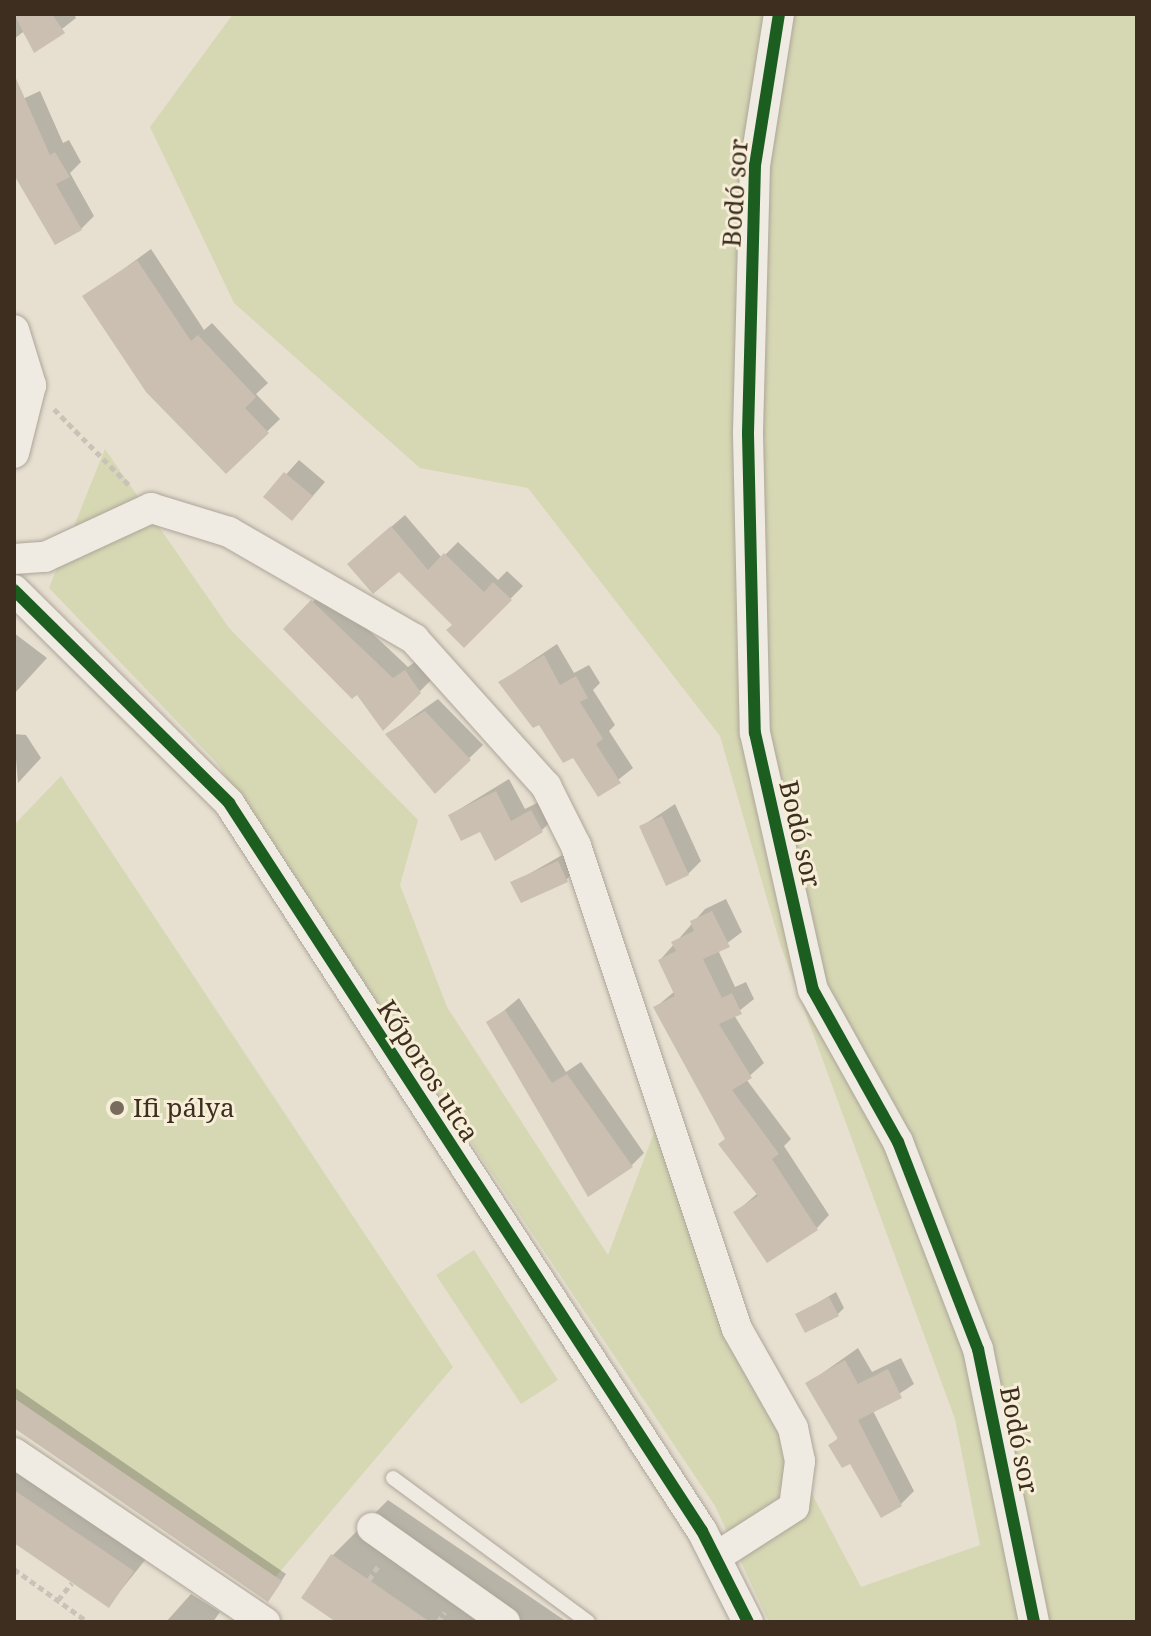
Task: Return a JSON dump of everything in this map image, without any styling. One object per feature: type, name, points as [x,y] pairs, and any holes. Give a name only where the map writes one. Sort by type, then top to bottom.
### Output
[{"type":"street","name":"Bodó sor","points":[[779,14],[755,180],[748,434],[755,733],[813,990],[898,1142],[978,1349],[1034,1622]]},
{"type":"street","points":[[14,330],[31,385],[14,453]]},
{"type":"street","points":[[14,559],[45,557],[151,508],[229,532],[414,639],[546,786],[576,846],[737,1329],[793,1428],[800,1461],[794,1507],[716,1557]]},
{"type":"street","name":"Kőporos utca","points":[[14,590],[229,803],[716,1557],[748,1622]]},
{"type":"street","points":[[14,1453],[265,1622]]},
{"type":"street","points":[[372,1528],[505,1622]]},
{"type":"lane","points":[[393,1478],[588,1622]]},
{"type":"path","points":[[31,385],[151,508]]},
{"type":"path","points":[[369,1580],[379,1565]]},
{"type":"path","points":[[14,1569],[88,1622]]},
{"type":"path","points":[[58,1600],[72,1583]]},
{"type":"path","points":[[438,1622],[446,1611]]},
{"type":"green space","points":[[233,14],[1137,14],[1137,1622],[769,1622],[715,1506],[216,762],[49,588],[105,449],[229,628],[418,820],[400,885],[447,1007],[608,1255],[658,1122],[755,1386],[861,1587],[980,1545],[955,1419],[780,944],[720,736],[528,488],[420,468],[234,303],[150,127]]},
{"type":"green space","points":[[61,776],[453,1367],[267,1587],[14,1410],[14,825]]},
{"type":"green space","points":[[474,1250],[558,1380],[521,1404],[436,1275]]},
{"type":"building","points":[[14,14],[52,14],[65,33],[34,53]]},
{"type":"building","points":[[14,74],[50,155],[55,152],[70,177],[56,184],[82,230],[55,245],[14,175]]},
{"type":"building","points":[[137,260],[191,341],[198,335],[256,397],[245,408],[269,433],[226,474],[146,392],[82,296]]},
{"type":"building","points":[[284,472],[313,496],[292,521],[263,497]]},
{"type":"building","points":[[391,526],[428,570],[444,553],[484,592],[493,582],[512,600],[464,648],[446,630],[452,625],[399,572],[373,594],[347,564]]},
{"type":"building","points":[[311,600],[393,678],[405,670],[421,693],[383,731],[357,695],[352,699],[283,629]]},
{"type":"building","points":[[544,655],[560,685],[576,676],[588,698],[580,702],[603,739],[596,744],[621,783],[598,797],[573,758],[563,763],[539,725],[533,728],[498,682]]},
{"type":"building","points":[[425,711],[471,760],[435,794],[385,734]]},
{"type":"building","points":[[496,791],[511,821],[531,810],[543,832],[495,861],[480,832],[461,841],[448,815]]},
{"type":"building","points":[[662,816],[689,875],[666,886],[639,826]]},
{"type":"building","points":[[558,861],[568,882],[521,903],[510,882]]},
{"type":"building","points":[[712,911],[730,947],[703,959],[722,998],[732,993],[742,1014],[719,1024],[752,1078],[732,1090],[779,1154],[772,1159],[818,1230],[767,1263],[733,1212],[758,1196],[718,1144],[725,1139],[653,1007],[675,996],[658,960],[676,951],[671,942],[694,931],[690,921]]},
{"type":"building","points":[[505,1010],[552,1083],[567,1074],[633,1167],[588,1197],[486,1022]]},
{"type":"building","points":[[829,1297],[839,1316],[805,1333],[795,1314]]},
{"type":"building","points":[[845,1360],[858,1384],[888,1369],[902,1398],[858,1420],[902,1506],[881,1518],[850,1464],[842,1468],[828,1445],[838,1439],[805,1383]]},
{"type":"building","points":[[14,1398],[282,1581],[268,1602],[14,1428]]},
{"type":"building","points":[[14,1490],[134,1571],[109,1608],[14,1543]]},
{"type":"building","points":[[331,1554],[430,1622],[336,1622],[301,1598]]},
{"type":"cycle path","points":[[779,14],[755,165],[748,434],[755,733],[813,990],[898,1142],[978,1349],[1034,1622]]},
{"type":"cycle path","points":[[14,590],[229,803],[702,1531],[748,1622]]},
{"type":"place","name":"Ifi pálya","points":[[117,1108]]}]
